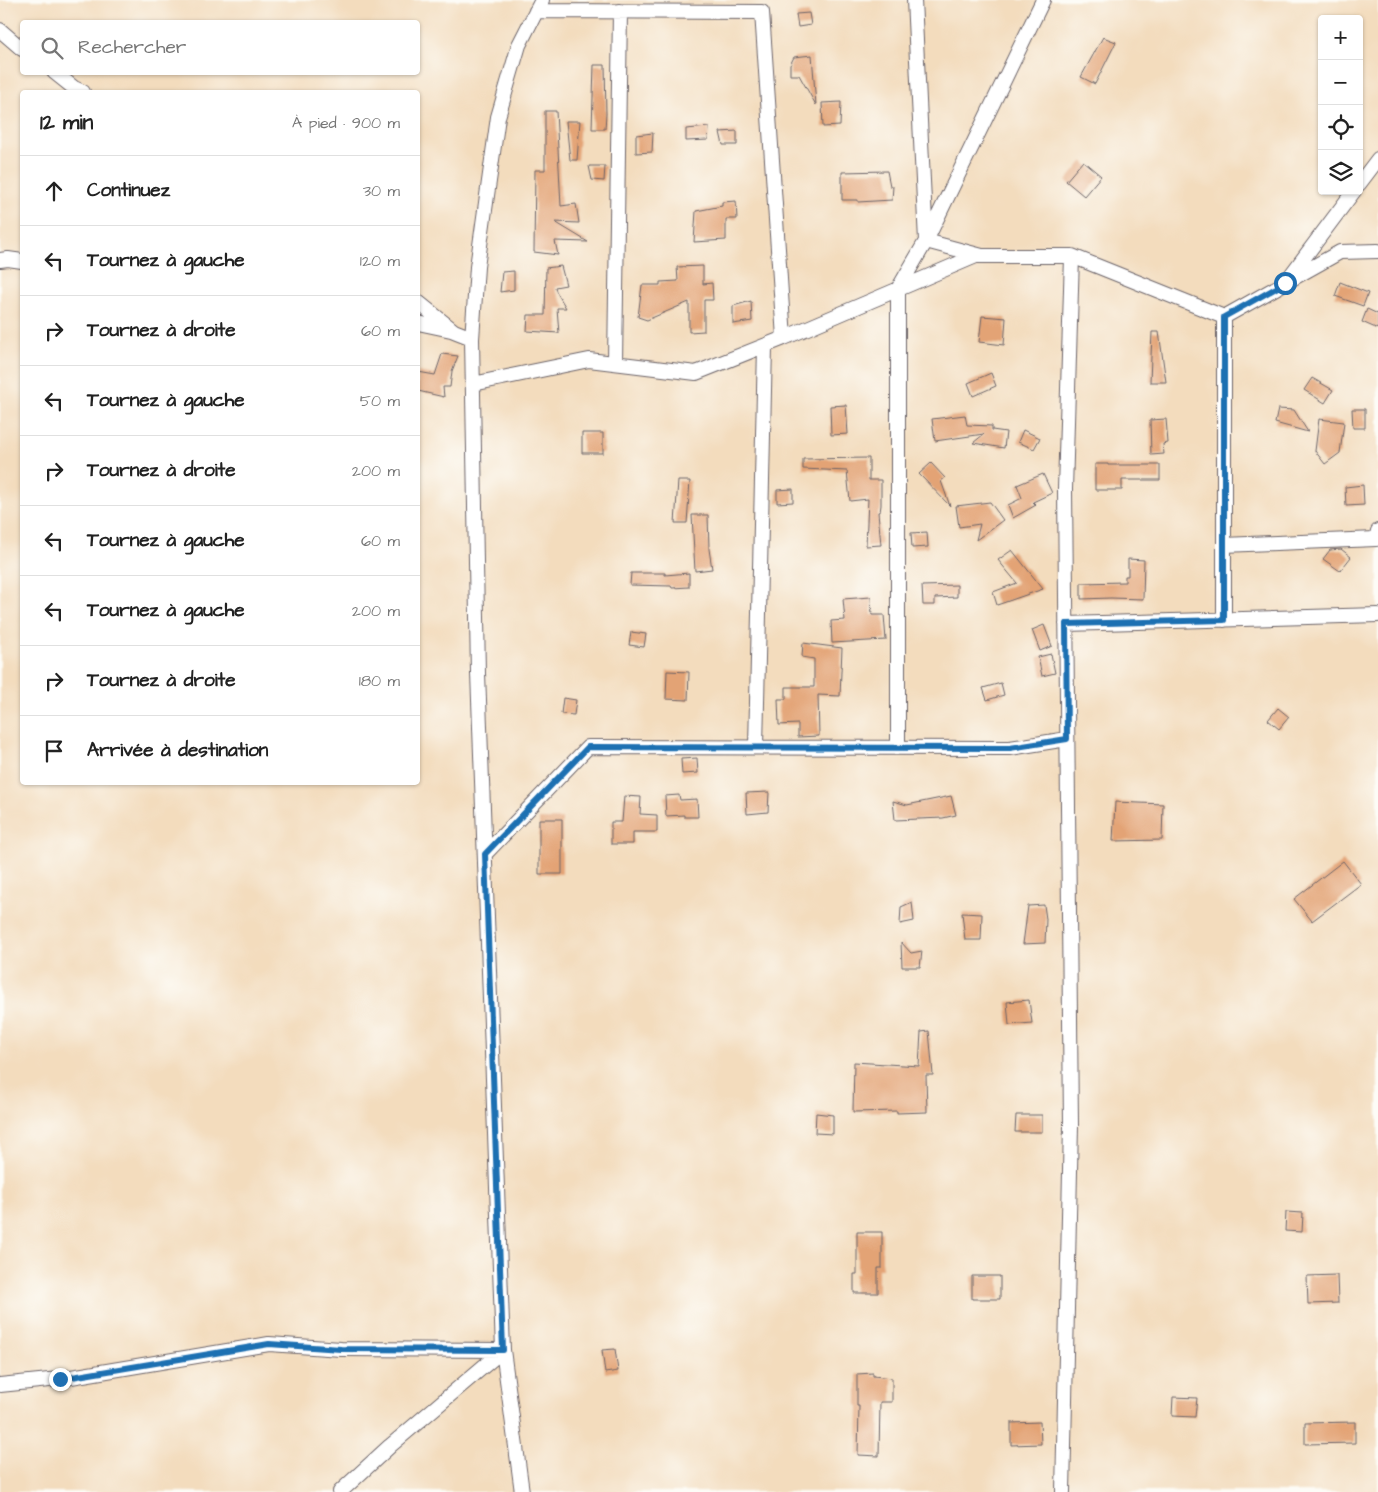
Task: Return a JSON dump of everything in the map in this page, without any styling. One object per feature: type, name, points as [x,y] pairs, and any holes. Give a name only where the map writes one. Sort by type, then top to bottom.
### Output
[{"type":"street","points":[[914,0],[926,241]]},
{"type":"street","points":[[898,748],[898,289],[926,241],[1043,0]]},
{"type":"street","points":[[522,1492],[503,1350],[478,673],[472,338],[477,267],[498,118],[519,46],[539,5],[620,11],[762,12],[784,338]]},
{"type":"street","points":[[615,363],[620,11]]},
{"type":"street","points":[[0,30],[20,47]]},
{"type":"street","points":[[58,75],[80,90]]},
{"type":"street","points":[[1363,179],[1378,159]]},
{"type":"street","points":[[1285,283],[1351,195]]},
{"type":"street","points":[[926,241],[983,256]]},
{"type":"street","points":[[1224,317],[1340,252],[1378,250]]},
{"type":"street","points":[[473,384],[589,360],[696,373],[765,346],[976,256],[1072,256],[1224,317]]},
{"type":"street","points":[[1063,1492],[1071,1125],[1065,489],[1072,256]]},
{"type":"street","points":[[3,259],[20,261]]},
{"type":"street","points":[[420,304],[454,331]]},
{"type":"street","points":[[1224,317],[1224,620]]},
{"type":"street","points":[[420,323],[454,331],[472,338]]},
{"type":"street","points":[[756,747],[765,346]]},
{"type":"street","points":[[1224,545],[1377,535]]},
{"type":"street","points":[[1066,624],[1378,615]]},
{"type":"street","points":[[485,854],[588,747],[1010,748],[1067,739]]},
{"type":"street","points":[[0,1385],[60,1379],[269,1344],[341,1349],[503,1350]]},
{"type":"street","points":[[340,1492],[390,1446],[503,1350]]},
{"type":"building","points":[[809,13],[811,25],[798,27],[796,14]]},
{"type":"building","points":[[1103,37],[1116,42],[1095,84],[1081,77]]},
{"type":"building","points":[[812,55],[816,105],[799,75],[790,75],[790,65],[794,57]]},
{"type":"building","points":[[594,65],[605,65],[605,129],[592,129]]},
{"type":"building","points":[[841,102],[840,126],[823,127],[822,103]]},
{"type":"building","points":[[545,111],[556,111],[561,206],[576,204],[579,223],[555,222],[588,242],[555,241],[558,255],[534,252],[535,170],[545,170]]},
{"type":"building","points":[[566,121],[580,121],[577,160],[570,160]]},
{"type":"building","points":[[709,127],[708,140],[686,141],[686,129]]},
{"type":"building","points":[[737,131],[737,145],[723,145],[720,132]]},
{"type":"building","points":[[653,133],[652,152],[636,153],[636,135]]},
{"type":"building","points":[[1083,161],[1101,176],[1084,196],[1066,181]]},
{"type":"building","points":[[589,166],[605,166],[604,181],[592,180]]},
{"type":"building","points":[[887,171],[890,186],[893,186],[892,200],[858,202],[858,200],[842,200],[842,172]]},
{"type":"building","points":[[736,201],[737,219],[726,219],[726,240],[694,242],[696,211],[722,206],[722,202]]},
{"type":"building","points":[[561,266],[566,285],[555,287],[566,308],[557,308],[559,333],[527,331],[528,315],[545,315],[546,268]]},
{"type":"building","points":[[703,266],[703,284],[712,283],[713,300],[704,300],[704,331],[689,332],[689,302],[647,320],[638,317],[642,285],[660,285],[660,282],[678,281],[677,267]]},
{"type":"building","points":[[514,271],[514,290],[500,292],[502,272]]},
{"type":"building","points":[[1340,282],[1368,293],[1363,306],[1335,296]]},
{"type":"building","points":[[751,301],[752,321],[733,324],[733,306]]},
{"type":"building","points":[[1367,309],[1378,314],[1378,329],[1362,322]]},
{"type":"building","points":[[982,316],[1006,318],[1004,345],[979,342]]},
{"type":"building","points":[[1152,332],[1159,332],[1166,382],[1150,382]]},
{"type":"building","points":[[442,354],[458,356],[452,371],[450,387],[443,387],[444,397],[420,391],[420,372],[435,375]]},
{"type":"building","points":[[991,373],[996,386],[973,396],[968,383]]},
{"type":"building","points":[[1312,378],[1333,390],[1325,403],[1304,390]]},
{"type":"building","points":[[846,405],[848,434],[831,435],[830,406]]},
{"type":"building","points":[[1278,409],[1294,410],[1308,432],[1275,423]]},
{"type":"building","points":[[1352,409],[1365,409],[1365,428],[1353,428]]},
{"type":"building","points":[[965,415],[967,425],[992,426],[992,430],[1006,432],[1004,448],[973,443],[984,434],[935,441],[932,419]]},
{"type":"building","points":[[1166,419],[1168,443],[1163,444],[1164,454],[1151,455],[1150,420]]},
{"type":"building","points":[[1319,419],[1344,422],[1340,453],[1325,464],[1315,451]]},
{"type":"building","points":[[1023,430],[1040,438],[1034,449],[1018,442]]},
{"type":"building","points":[[582,433],[603,433],[603,453],[582,453]]},
{"type":"building","points":[[869,458],[869,480],[881,480],[881,505],[880,512],[878,512],[881,545],[866,546],[868,499],[850,501],[847,471],[803,469],[803,459]]},
{"type":"building","points":[[931,463],[945,478],[941,481],[950,506],[919,474]]},
{"type":"building","points":[[1095,464],[1160,465],[1160,480],[1122,480],[1122,490],[1095,490]]},
{"type":"building","points":[[1043,474],[1052,493],[1033,502],[1036,505],[1013,518],[1008,505],[1022,498],[1017,485]]},
{"type":"building","points":[[678,481],[690,481],[687,523],[675,523]]},
{"type":"building","points":[[1363,485],[1364,505],[1346,506],[1345,487]]},
{"type":"building","points":[[793,489],[793,502],[777,503],[777,490]]},
{"type":"building","points":[[990,502],[1003,520],[976,540],[980,524],[959,527],[956,506]]},
{"type":"building","points":[[692,515],[708,515],[709,549],[712,569],[695,571]]},
{"type":"building","points":[[927,532],[928,547],[912,548],[911,533]]},
{"type":"building","points":[[1341,549],[1351,557],[1340,571],[1323,559],[1330,550]]},
{"type":"building","points":[[1012,550],[1043,589],[997,605],[993,592],[1017,583],[998,560]]},
{"type":"building","points":[[1128,559],[1144,560],[1143,599],[1081,599],[1081,583],[1125,582],[1125,576],[1128,576]]},
{"type":"building","points":[[631,573],[665,573],[665,575],[689,573],[689,587],[672,588],[671,586],[630,585]]},
{"type":"building","points":[[957,585],[957,597],[935,598],[935,605],[923,605],[922,586]]},
{"type":"building","points":[[871,597],[872,615],[884,615],[886,640],[832,643],[831,621],[845,620],[843,599]]},
{"type":"building","points":[[1044,625],[1052,646],[1040,651],[1032,630]]},
{"type":"building","points":[[631,632],[646,634],[644,647],[629,645]]},
{"type":"building","points":[[803,643],[842,648],[840,696],[818,695],[819,736],[798,737],[798,724],[779,725],[778,699],[786,699],[786,687],[814,687],[814,659],[802,657]]},
{"type":"building","points":[[1051,654],[1055,673],[1042,676],[1038,657]]},
{"type":"building","points":[[667,671],[689,672],[688,700],[666,699]]},
{"type":"building","points":[[1001,683],[1004,695],[987,700],[983,688]]},
{"type":"building","points":[[563,698],[576,700],[574,715],[561,714]]},
{"type":"building","points":[[1278,708],[1289,717],[1279,729],[1268,720]]},
{"type":"building","points":[[697,758],[698,773],[682,774],[681,759]]},
{"type":"building","points":[[769,792],[768,812],[747,814],[746,793]]},
{"type":"building","points":[[679,795],[680,800],[697,799],[698,817],[684,817],[684,815],[666,816],[665,796]]},
{"type":"building","points":[[624,796],[641,797],[640,814],[657,815],[657,832],[633,832],[633,844],[611,844],[611,822],[622,822]]},
{"type":"building","points":[[951,796],[956,815],[943,818],[895,820],[893,801],[907,805]]},
{"type":"building","points":[[1115,802],[1163,804],[1162,840],[1113,841]]},
{"type":"building","points":[[539,819],[562,819],[562,874],[539,874]]},
{"type":"building","points":[[1343,861],[1361,884],[1312,921],[1294,899]]},
{"type":"building","points":[[912,902],[914,921],[900,924],[901,907]]},
{"type":"building","points":[[1044,905],[1046,919],[1045,943],[1023,944],[1028,906]]},
{"type":"building","points":[[962,913],[982,914],[981,940],[965,940]]},
{"type":"building","points":[[901,942],[911,953],[922,951],[920,967],[902,967]]},
{"type":"building","points":[[1029,1000],[1032,1023],[1009,1025],[1007,1002]]},
{"type":"building","points":[[929,1031],[933,1075],[926,1075],[927,1112],[853,1112],[854,1062],[919,1066],[921,1032]]},
{"type":"building","points":[[816,1113],[833,1115],[833,1134],[815,1133]]},
{"type":"building","points":[[1016,1115],[1042,1115],[1042,1132],[1015,1132]]},
{"type":"building","points":[[1286,1212],[1303,1213],[1302,1232],[1285,1231]]},
{"type":"building","points":[[857,1232],[882,1232],[882,1268],[878,1268],[878,1293],[854,1293],[854,1274],[857,1274]]},
{"type":"building","points":[[1337,1275],[1338,1303],[1308,1304],[1307,1276]]},
{"type":"building","points":[[972,1276],[1000,1276],[1000,1299],[972,1299]]},
{"type":"building","points":[[615,1349],[618,1371],[605,1373],[602,1350]]},
{"type":"building","points":[[873,1373],[873,1376],[892,1378],[892,1402],[880,1402],[879,1456],[858,1455],[859,1406],[857,1406],[857,1374]]},
{"type":"building","points":[[1173,1397],[1197,1398],[1195,1417],[1172,1416]]},
{"type":"building","points":[[1040,1422],[1041,1444],[1011,1445],[1011,1423]]},
{"type":"building","points":[[1355,1422],[1355,1443],[1305,1444],[1305,1423]]},
{"type":"route","points":[[60,1379],[269,1344],[341,1349],[503,1350],[485,854],[588,747],[1010,748],[1067,739],[1066,624],[1224,620],[1224,317],[1285,283]]}]
